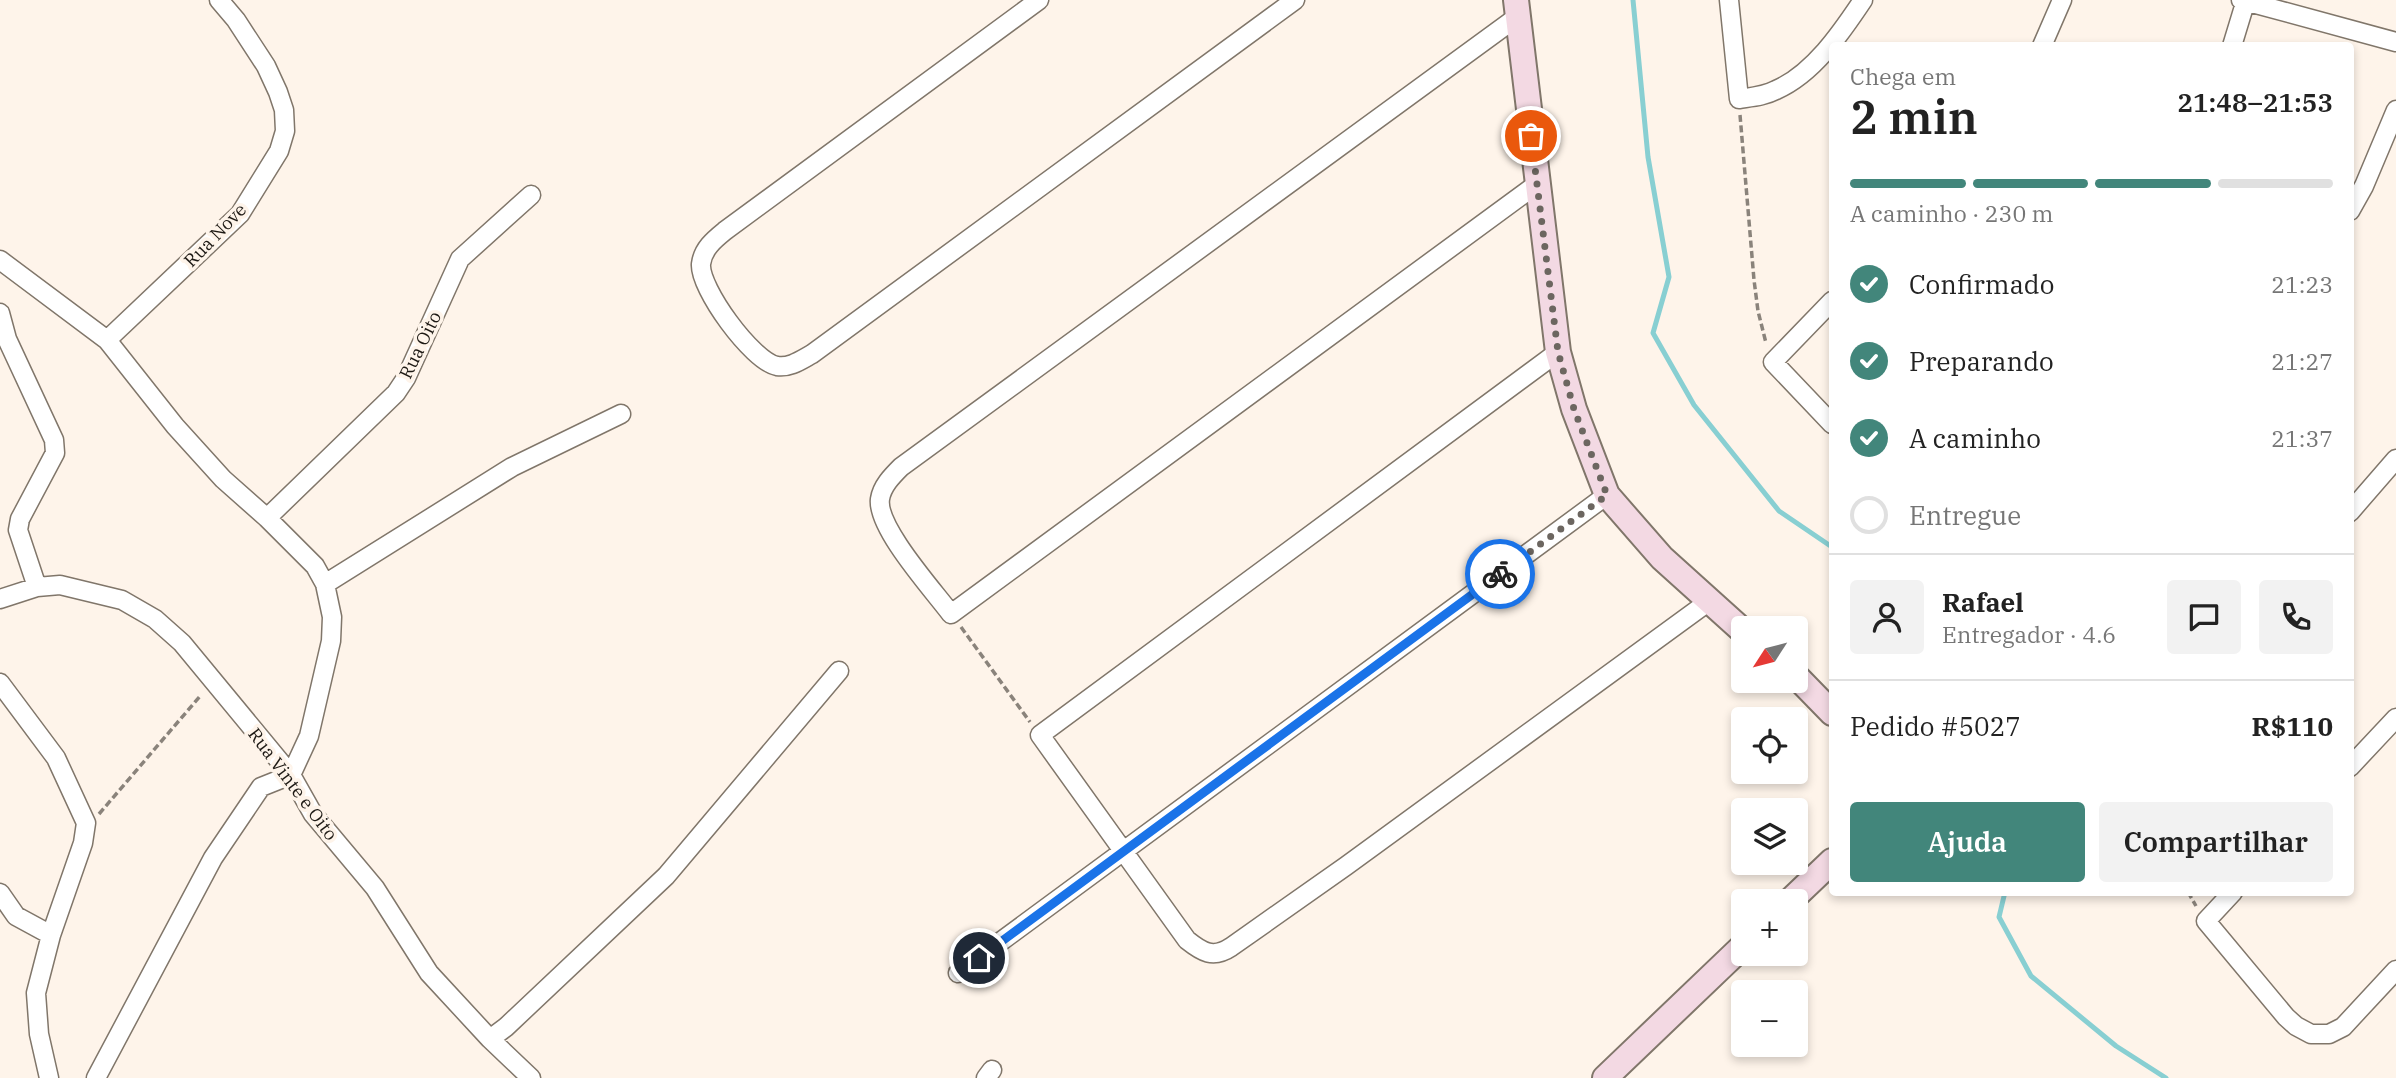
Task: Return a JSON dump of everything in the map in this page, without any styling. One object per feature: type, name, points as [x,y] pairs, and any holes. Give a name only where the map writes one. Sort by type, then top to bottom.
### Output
[{"type":"street","name":"Rua Nove","points":[[107,340],[240,214],[279,151],[285,131],[284,110],[278,92],[266,66],[236,20],[219,0]]},
{"type":"street","points":[[1039,0],[726,230],[708,246],[701,265],[703,281],[728,320],[761,359],[785,366],[812,354],[1295,0]]},
{"type":"street","points":[[1729,0],[1739,99],[1765,94],[1796,78],[1829,45]]},
{"type":"street","points":[[1831,42],[1863,0]]},
{"type":"street","points":[[2044,42],[2062,0]]},
{"type":"street","points":[[2233,42],[2245,0],[2396,42]]},
{"type":"street","points":[[1517,9],[1558,352],[1574,409],[1607,495],[1662,558],[1731,621]]},
{"type":"street","points":[[1517,9],[954,427],[893,476],[880,498],[888,531],[951,614],[1537,184]]},
{"type":"street","points":[[2354,204],[2396,110]]},
{"type":"street","name":"Rua Oito","points":[[267,518],[396,393],[406,378],[460,259],[531,195]]},
{"type":"street","points":[[0,260],[107,340],[175,426],[223,478],[315,566],[325,584],[332,618],[331,641],[309,736],[291,775],[261,787],[213,858],[96,1078]]},
{"type":"street","points":[[1829,304],[1773,362],[1829,421]]},
{"type":"street","points":[[0,313],[7,339],[54,440],[54,453],[20,519],[18,530],[37,587]]},
{"type":"street","points":[[1558,352],[1040,735],[1186,940],[1212,955],[1221,953],[1346,866],[1709,602]]},
{"type":"street","points":[[325,584],[512,467],[621,414]]},
{"type":"street","points":[[2354,507],[2396,459]]},
{"type":"street","points":[[958,974],[1607,495]]},
{"type":"street","name":"Rua Vinte e Oito","points":[[0,599],[37,587],[60,585],[122,600],[155,619],[182,643],[291,775],[313,814],[375,888],[429,973],[490,1039],[531,1078]]},
{"type":"street","points":[[490,1039],[516,1018],[666,876],[839,671]]},
{"type":"street","points":[[0,683],[56,758],[84,818],[86,829],[51,935],[36,993],[39,1034],[49,1078]]},
{"type":"street","points":[[1808,688],[1829,710]]},
{"type":"street","points":[[2354,763],[2396,718]]},
{"type":"street","points":[[1803,889],[1829,864]]},
{"type":"street","points":[[0,893],[16,916],[51,935]]},
{"type":"street","points":[[2229,896],[2206,921],[2286,1017],[2303,1031],[2318,1035],[2339,1030],[2396,970]]},
{"type":"street","points":[[1605,1078],[1731,957]]},
{"type":"path","points":[[1739,99],[1754,280],[1762,332],[1773,362]]},
{"type":"path","points":[[951,614],[1040,735]]},
{"type":"path","points":[[86,829],[213,682]]},
{"type":"waterway","points":[[1633,0],[1648,157],[1669,277],[1653,333],[1694,405],[1779,511],[1829,545]]},
{"type":"waterway","points":[[2004,896],[1999,917],[2031,976],[2116,1046],[2166,1078]]},
{"type":"way so far","points":[[1500,574],[1607,495],[1574,409],[1558,352],[1531,136]]},
{"type":"route","points":[[979,958],[1500,574]]}]
